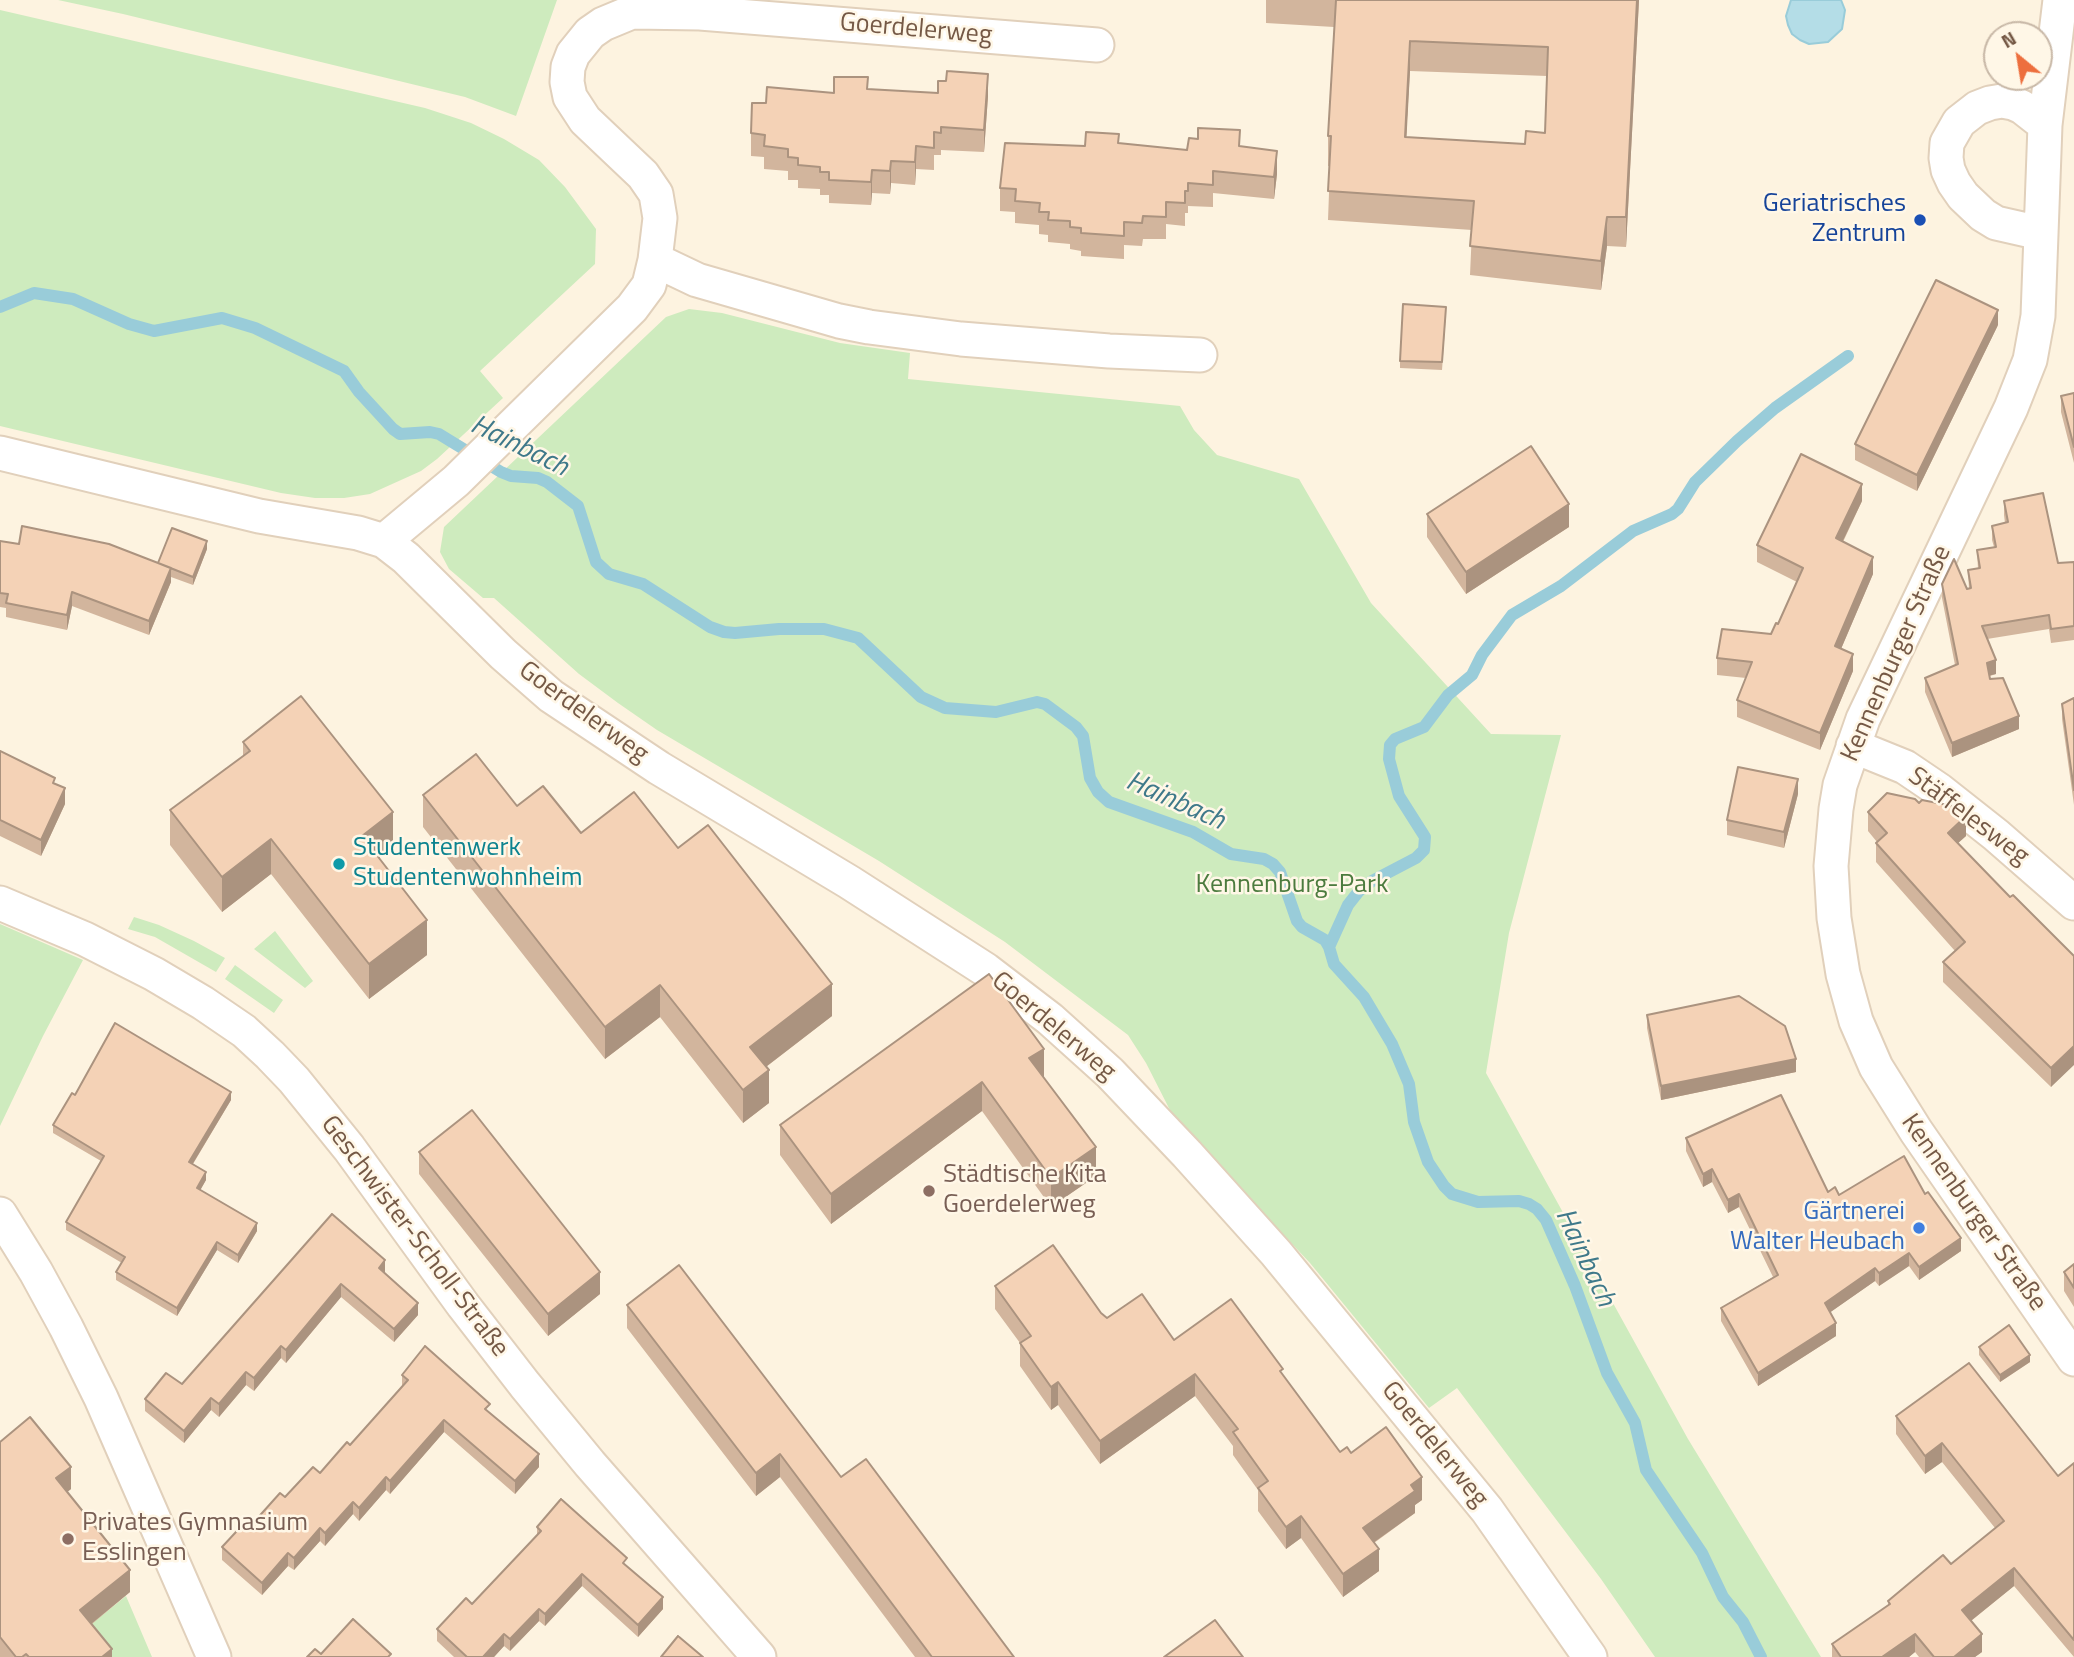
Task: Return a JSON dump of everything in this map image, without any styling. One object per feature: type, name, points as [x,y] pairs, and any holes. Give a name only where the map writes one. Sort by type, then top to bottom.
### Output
[{"type":"street","name":"Kennenburger Straße","points":[[2060,0],[2045,125],[2035,339],[2022,384],[1874,693],[1853,746],[1840,785],[1831,866],[1836,940],[1848,997],[1876,1067],[1894,1099],[2074,1359]]},
{"type":"street","name":"Goerdelerweg","points":[[384,541],[456,481],[632,308],[649,285],[660,218],[656,194],[643,174],[585,120],[570,97],[567,82],[568,66],[580,44],[603,24],[616,17],[647,11],[699,13],[1097,45]]},
{"type":"street","points":[[2040,233],[1996,223],[1983,215],[1954,183],[1946,158],[1947,143],[1959,122],[1977,108],[1990,103],[2013,103],[2045,125]]},
{"type":"street","points":[[655,260],[697,281],[869,327],[975,340],[1200,355]]},
{"type":"street","name":"Goerdelerweg","points":[[0,453],[258,516],[358,533],[384,541],[406,558],[476,628],[551,696],[659,768],[849,882],[986,970],[1050,1019],[1110,1073],[1259,1234],[1380,1377],[1487,1510],[1590,1657]]},
{"type":"street","name":"Stäffelesweg","points":[[1853,746],[1905,768],[1939,790],[2074,903]]},
{"type":"street","name":"Geschwister-Scholl-Straße","points":[[0,903],[92,943],[154,974],[244,1031],[270,1055],[294,1080],[349,1148],[463,1305],[533,1395],[759,1657]]},
{"type":"street","points":[[0,1214],[36,1272],[101,1398],[214,1657]]},
{"type":"green space","points":[[58,0],[557,0],[516,116],[465,97]]},
{"type":"green space","points":[[0,10],[425,108],[471,123],[539,160],[565,187],[596,229],[595,264],[480,371],[503,398],[421,471],[370,494],[344,498],[315,498],[281,493],[0,426]]},
{"type":"green space","name":"Kennenburg-Park","points":[[689,309],[722,313],[840,343],[910,353],[908,379],[1180,406],[1194,430],[1217,455],[1299,479],[1371,603],[1491,734],[1561,735],[1509,933],[1486,1073],[1688,1439],[1821,1657],[1655,1657],[1601,1579],[1457,1388],[1429,1408],[1310,1263],[1174,1118],[1146,1063],[1128,1035],[1005,942],[879,861],[657,730],[579,674],[494,598],[483,598],[449,569],[440,552],[444,527],[666,317]]},
{"type":"green space","points":[[134,917],[159,925],[225,958],[216,972],[155,937],[128,929]]},
{"type":"green space","points":[[0,924],[83,960],[0,1126]]},
{"type":"green space","points":[[275,931],[313,981],[305,988],[254,949]]},
{"type":"green space","points":[[235,965],[283,1000],[274,1013],[225,979]]},
{"type":"green space","points":[[126,1596],[152,1657],[101,1657],[61,1648]]},
{"type":"water","points":[[1791,0],[1841,0],[1845,10],[1842,29],[1828,42],[1809,44],[1800,40],[1792,34],[1788,25],[1786,16]]},
{"type":"building","points":[[1336,0],[1637,0],[1626,217],[1607,217],[1601,261],[1470,246],[1474,201],[1328,191],[1331,136],[1328,136]],"holes":[[[1410,41],[1548,47],[1545,133],[1526,131],[1525,144],[1405,137]]]},
{"type":"building","points":[[947,71],[988,74],[984,130],[941,127],[941,133],[934,132],[934,148],[916,146],[915,162],[891,161],[890,171],[872,170],[871,182],[829,180],[829,172],[820,172],[820,167],[798,165],[798,158],[788,157],[788,149],[764,146],[765,135],[751,133],[752,103],[766,103],[767,87],[834,93],[834,77],[868,77],[867,89],[938,93],[938,81],[946,81]]},
{"type":"building","points":[[1198,128],[1240,130],[1239,146],[1277,151],[1274,177],[1213,171],[1213,185],[1188,183],[1185,203],[1166,202],[1166,217],[1143,216],[1142,223],[1124,222],[1124,236],[1081,233],[1081,228],[1070,227],[1070,221],[1048,220],[1049,212],[1039,212],[1040,203],[1015,201],[1016,189],[1000,188],[1005,143],[1085,146],[1086,132],[1119,134],[1118,143],[1187,150],[1189,138],[1198,139]]},
{"type":"building","points":[[1936,280],[1998,310],[1917,475],[1855,444]]},
{"type":"building","points":[[1403,304],[1446,307],[1442,362],[1400,361]]},
{"type":"building","points":[[2074,393],[2074,447],[2061,396]]},
{"type":"building","points":[[1531,446],[1569,504],[1466,572],[1427,514]]},
{"type":"building","points":[[1801,454],[1862,484],[1836,538],[1873,557],[1835,646],[1853,654],[1820,733],[1737,700],[1752,662],[1717,658],[1722,629],[1771,634],[1803,568],[1757,545]]},
{"type":"building","points":[[2043,493],[2058,563],[2074,562],[2074,626],[2051,629],[2049,615],[1982,626],[1996,660],[1987,663],[1990,679],[2003,678],[2019,716],[1952,743],[1925,678],[1958,664],[1942,584],[1954,559],[1967,589],[1971,588],[1968,570],[1980,568],[1977,550],[1996,547],[1992,526],[2008,522],[2004,501]]},
{"type":"building","points":[[22,526],[109,544],[171,568],[149,621],[72,592],[67,615],[6,603],[8,594],[0,593],[0,541],[19,544]]},
{"type":"building","points":[[172,528],[207,541],[193,577],[158,563]]},
{"type":"building","points":[[301,696],[393,812],[362,836],[427,920],[369,964],[271,839],[222,877],[170,810],[250,751],[243,742]]},
{"type":"building","points":[[2074,698],[2074,790],[2062,704]]},
{"type":"building","points":[[0,751],[55,778],[53,783],[65,788],[41,840],[0,820]]},
{"type":"building","points":[[476,754],[517,806],[543,786],[581,833],[634,792],[678,848],[708,825],[832,984],[750,1047],[769,1070],[743,1090],[660,985],[605,1027],[423,795]]},
{"type":"building","points":[[1738,767],[1798,779],[1784,832],[1727,820]]},
{"type":"building","points":[[1887,793],[1915,799],[1919,803],[1922,800],[1953,806],[1966,816],[1948,833],[2010,897],[2013,895],[2074,956],[2074,1046],[2051,1068],[1943,962],[1965,942],[1876,843],[1887,833],[1868,812]]},
{"type":"building","name":"Städtische Kita Goerdelerweg","points":[[989,974],[1044,1049],[1029,1058],[1096,1147],[1051,1178],[982,1082],[831,1194],[780,1125]]},
{"type":"building","points":[[1739,996],[1785,1026],[1796,1059],[1661,1086],[1647,1015]]},
{"type":"building","points":[[115,1023],[231,1092],[189,1162],[206,1172],[197,1188],[257,1223],[238,1255],[217,1242],[177,1308],[116,1272],[125,1257],[66,1222],[104,1156],[53,1125],[72,1093],[75,1095]]},
{"type":"building","points":[[1781,1095],[1828,1192],[1835,1187],[1839,1195],[1904,1156],[1925,1194],[1928,1192],[1961,1238],[1919,1267],[1909,1253],[1879,1273],[1875,1268],[1825,1303],[1836,1323],[1758,1373],[1721,1308],[1778,1275],[1739,1194],[1728,1200],[1712,1169],[1703,1174],[1686,1138]]},
{"type":"building","points":[[472,1110],[600,1272],[548,1314],[419,1152]]},
{"type":"building","points":[[332,1214],[385,1260],[379,1268],[418,1303],[394,1329],[341,1284],[286,1350],[281,1346],[254,1378],[246,1372],[219,1404],[211,1398],[184,1431],[145,1399],[166,1373],[182,1384]]},
{"type":"building","points":[[1053,1245],[1107,1318],[1142,1294],[1174,1340],[1231,1299],[1340,1452],[1347,1447],[1351,1453],[1386,1427],[1422,1477],[1411,1485],[1415,1491],[1363,1528],[1379,1549],[1343,1574],[1301,1516],[1286,1527],[1258,1488],[1268,1481],[1233,1432],[1238,1429],[1195,1374],[1100,1441],[1058,1382],[1051,1387],[1020,1343],[1031,1336],[995,1286]]},
{"type":"building","points":[[2074,1264],[2074,1288],[2064,1272]]},
{"type":"building","points":[[679,1265],[841,1477],[866,1459],[1014,1657],[932,1657],[780,1454],[756,1473],[627,1305]]},
{"type":"building","points":[[2009,1325],[2030,1355],[2000,1375],[1979,1347]]},
{"type":"building","points":[[425,1346],[490,1404],[485,1409],[539,1454],[515,1481],[444,1420],[390,1481],[386,1477],[359,1508],[353,1502],[325,1533],[320,1528],[294,1558],[288,1553],[262,1583],[222,1547],[249,1518],[254,1522],[280,1493],[285,1497],[313,1467],[320,1473],[347,1442],[350,1445],[408,1380],[402,1375]]},
{"type":"building","points":[[1969,1363],[2058,1476],[2074,1463],[2074,1640],[2014,1568],[1962,1610],[1982,1634],[1954,1657],[1934,1657],[1915,1634],[1882,1657],[1841,1657],[1832,1644],[1890,1604],[1888,1601],[1943,1555],[1951,1564],[2004,1521],[1942,1443],[1925,1456],[1896,1416]]},
{"type":"building","points":[[30,1417],[71,1467],[56,1478],[130,1570],[80,1610],[112,1649],[102,1657],[29,1657],[26,1654],[16,1657],[0,1637],[0,1442]]},
{"type":"building","points":[[561,1499],[627,1558],[623,1563],[663,1597],[638,1625],[582,1574],[545,1614],[539,1609],[510,1639],[504,1634],[483,1657],[467,1657],[437,1629],[466,1598],[472,1604],[541,1531],[537,1527]]},
{"type":"building","points":[[353,1619],[391,1654],[388,1657],[307,1657],[315,1649],[321,1654]]},
{"type":"building","points":[[1215,1620],[1243,1657],[1164,1657]]},
{"type":"building","points":[[678,1636],[703,1657],[661,1657]]},
{"type":"waterway","name":"Hainbach","points":[[0,307],[34,293],[73,299],[129,324],[154,331],[222,318],[255,328],[344,371],[359,392],[400,434],[439,434],[501,472],[547,482],[578,506],[596,562],[609,574],[643,584],[710,627],[724,632],[824,629],[858,638],[921,697],[945,708],[996,712],[1037,702],[1045,704],[1076,727],[1083,736],[1090,778],[1098,792],[1109,802],[1193,832],[1231,854],[1264,859],[1273,864],[1280,872],[1297,921],[1302,927],[1325,940],[1334,964],[1364,997],[1392,1044],[1409,1084],[1414,1122],[1428,1162],[1444,1186],[1452,1194],[1478,1202],[1519,1201],[1529,1204],[1546,1220],[1575,1286],[1607,1373],[1635,1423],[1646,1470],[1702,1553],[1723,1597],[1743,1622],[1761,1657]]},
{"type":"waterway","points":[[1329,947],[1348,905],[1359,891],[1372,881],[1416,858],[1424,850],[1425,837],[1399,796],[1389,759],[1390,745],[1395,739],[1424,727],[1448,695],[1472,675],[1482,655],[1512,615],[1561,586],[1633,531],[1672,514],[1695,482],[1737,441],[1775,408],[1848,356]]},
{"type":"place","name":"Geriatrisches Zentrum","points":[[1920,220]]},
{"type":"place","name":"Studentenwerk Studentenwohnheim","points":[[339,864]]},
{"type":"place","name":"Städtische Kita Goerdelerweg","points":[[929,1191]]},
{"type":"place","name":"Gärtnerei Walter Heubach","points":[[1919,1228]]},
{"type":"place","name":"Privates Gymnasium Esslingen","points":[[68,1539]]}]
